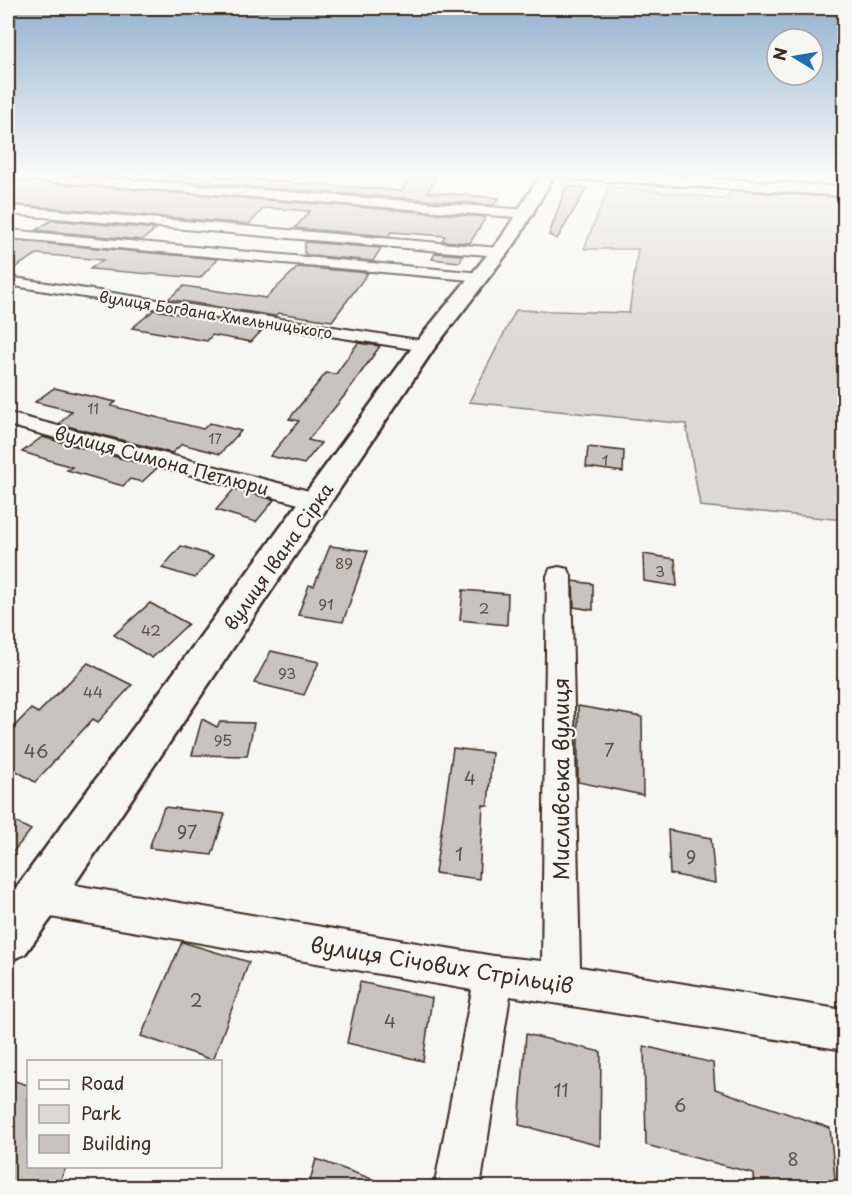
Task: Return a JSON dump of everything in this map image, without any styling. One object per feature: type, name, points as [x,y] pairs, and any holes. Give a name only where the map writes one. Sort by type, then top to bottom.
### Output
[{"type":"street","points":[[242,230],[499,252]]},
{"type":"street","name":"вулиця Івана Сірка","points":[[8,937],[39,897],[424,346],[481,277],[516,230]]},
{"type":"street","points":[[8,234],[481,277]]},
{"type":"street","name":"вулиця Богдана Хмельницького","points":[[8,281],[424,346]]},
{"type":"street","name":"вулиця Симона Петлюри","points":[[8,419],[317,501]]},
{"type":"street","name":"Мисливська вулиця","points":[[559,576],[561,983]]},
{"type":"street","name":"вулиця Січових Стрільців","points":[[39,897],[494,975],[561,983],[844,1030]]},
{"type":"street","points":[[457,1188],[494,975]]},
{"type":"green space","points":[[592,230],[844,230],[844,520],[700,506],[686,424],[469,402],[516,310],[629,313],[638,249],[584,249]]},
{"type":"building","points":[[36,230],[155,230],[142,240]]},
{"type":"building","points":[[316,230],[478,230],[470,243],[442,241],[445,236],[391,232],[388,236]]},
{"type":"building","points":[[551,230],[562,230],[557,239],[549,235]]},
{"type":"building","points":[[18,241],[218,259],[200,278],[90,269],[103,260],[37,254],[8,272],[8,248]]},
{"type":"building","points":[[305,242],[381,248],[373,261],[308,255],[304,253]]},
{"type":"building","points":[[435,253],[463,255],[460,262],[432,259]]},
{"type":"building","points":[[298,267],[368,273],[332,321],[278,313],[275,316],[168,299],[184,286],[266,298]]},
{"type":"building","points":[[154,310],[264,328],[251,342],[212,335],[207,341],[132,328]]},
{"type":"building","points":[[358,343],[380,346],[345,395],[308,440],[321,443],[304,464],[270,456],[299,421],[289,419],[326,373],[336,374]]},
{"type":"building","points":[[54,388],[116,402],[111,406],[203,429],[210,423],[241,431],[220,454],[182,444],[172,453],[59,424],[72,411],[35,402]]},
{"type":"building","points":[[42,437],[157,468],[142,482],[130,479],[123,486],[67,470],[72,467],[22,452]]},
{"type":"building","points":[[588,447],[624,451],[623,472],[586,467]]},
{"type":"building","points":[[234,489],[274,500],[256,522],[216,510]]},
{"type":"building","points":[[181,546],[213,556],[195,578],[162,568]]},
{"type":"building","points":[[330,546],[368,551],[343,622],[298,615],[309,585],[314,586]]},
{"type":"building","points":[[643,554],[675,559],[677,586],[644,581]]},
{"type":"building","points":[[573,581],[593,584],[593,610],[574,607]]},
{"type":"building","points":[[463,590],[508,594],[507,625],[460,620]]},
{"type":"building","points":[[150,603],[188,624],[152,658],[114,635]]},
{"type":"building","points":[[271,651],[319,662],[304,695],[254,683]]},
{"type":"building","points":[[88,663],[132,685],[98,722],[93,719],[35,782],[8,766],[8,733],[31,709],[38,713]]},
{"type":"building","points":[[578,706],[642,717],[643,795],[578,782]]},
{"type":"building","points":[[202,719],[217,727],[220,722],[254,723],[247,756],[192,755]]},
{"type":"building","points":[[453,748],[492,753],[488,806],[483,805],[479,879],[435,873]]},
{"type":"building","points":[[164,807],[225,814],[212,855],[149,848]]},
{"type":"building","points":[[8,818],[31,830],[8,858]]},
{"type":"building","points":[[668,830],[711,838],[715,883],[670,874]]},
{"type":"building","points":[[182,942],[249,962],[213,1060],[141,1036]]},
{"type":"building","points":[[360,982],[432,998],[423,1061],[347,1043]]},
{"type":"building","points":[[526,1034],[601,1052],[600,1146],[519,1125]]},
{"type":"building","points":[[644,1046],[713,1063],[715,1089],[830,1128],[836,1188],[754,1188],[753,1173],[646,1145]]},
{"type":"building","points":[[8,1079],[27,1085],[27,1168],[66,1168],[57,1188],[23,1188],[8,1183]]},
{"type":"building","points":[[316,1159],[389,1185],[389,1188],[308,1188]]}]
